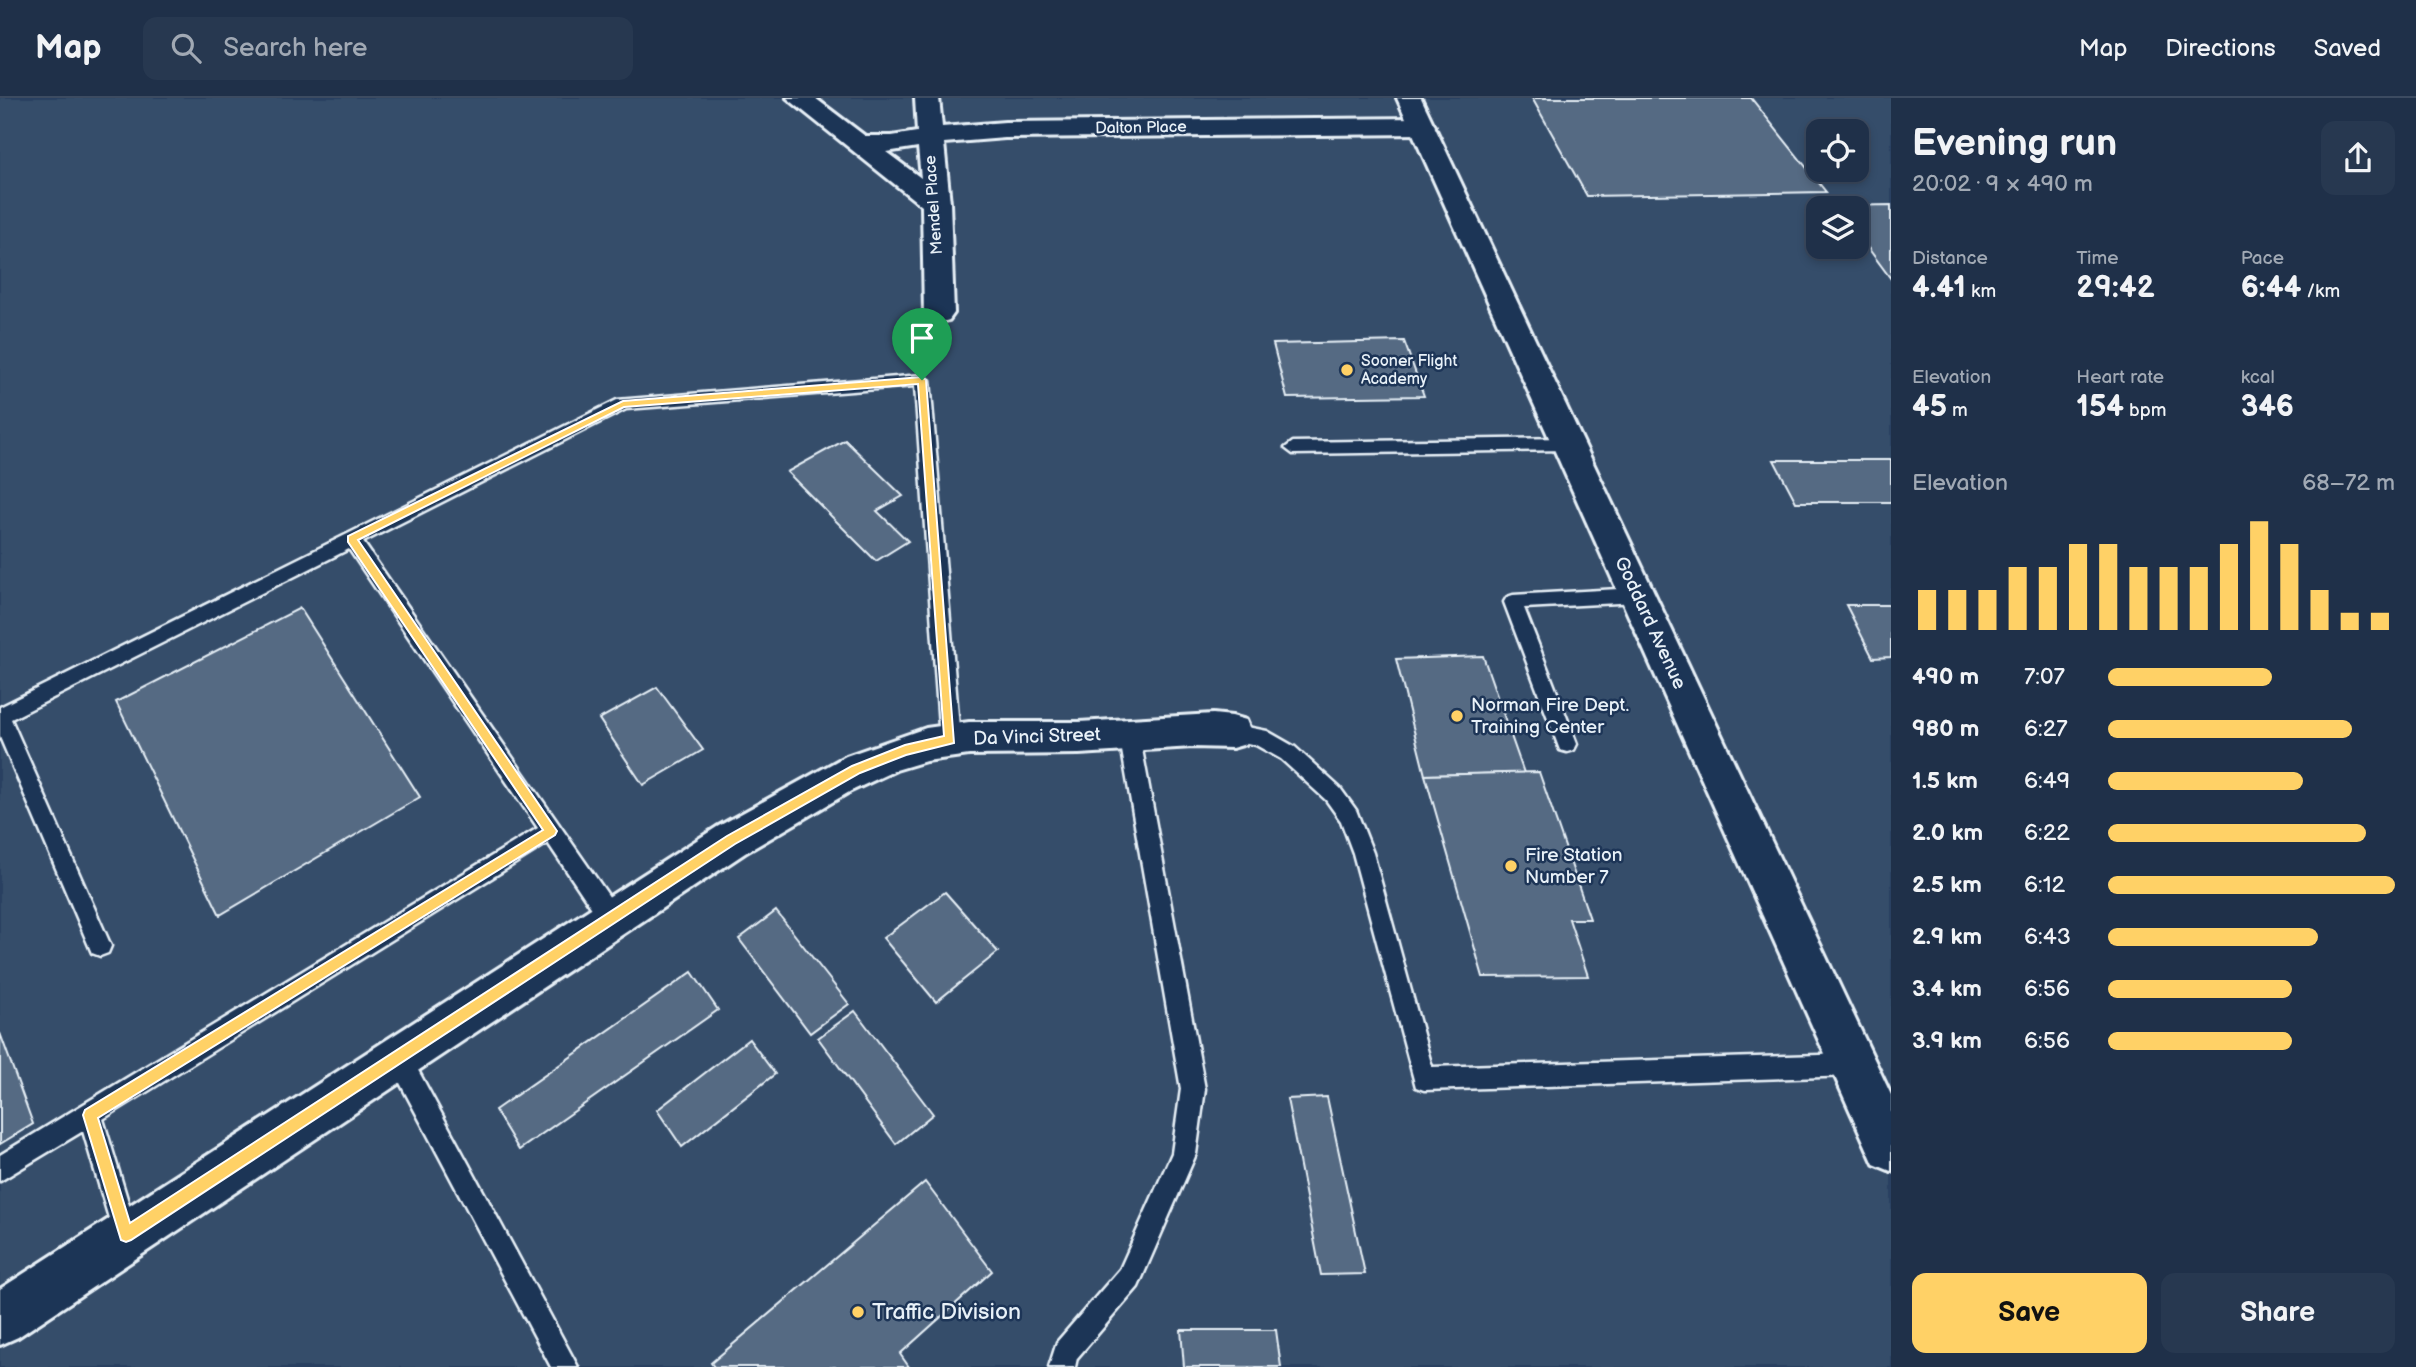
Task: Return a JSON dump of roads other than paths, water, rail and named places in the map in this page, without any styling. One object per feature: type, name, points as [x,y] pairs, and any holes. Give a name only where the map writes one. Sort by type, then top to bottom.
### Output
[{"type":"street","points":[[799,98],[936,203]]},
{"type":"street","name":"Mendel Place","points":[[927,98],[936,203],[939,313]]},
{"type":"street","name":"Dalton Place","points":[[861,145],[905,143],[929,137],[1005,130],[1415,112]]},
{"type":"street","name":"Goddard Avenue","points":[[1415,112],[1891,1147]]},
{"type":"street","name":"Da Vinci Street","points":[[0,1319],[731,840],[856,770],[905,750],[950,740],[1081,738],[1197,729],[1232,732]]},
{"type":"lane","points":[[100,946],[0,715],[623,404],[922,380],[950,740]]},
{"type":"lane","points":[[1293,448],[1568,444]]},
{"type":"lane","points":[[352,539],[611,918]]},
{"type":"lane","points":[[1567,744],[1513,602],[1637,595]]},
{"type":"lane","points":[[1232,732],[1260,737],[1288,753],[1333,794],[1349,816],[1363,853],[1424,1079],[1853,1065]]},
{"type":"lane","points":[[1062,1367],[1066,1351],[1129,1278],[1184,1154],[1193,1089],[1129,733]]},
{"type":"lane","points":[[0,1169],[551,831]]},
{"type":"lane","points":[[398,1056],[565,1367]]},
{"type":"lane","points":[[90,1115],[126,1234]]},
{"type":"place","name":"Sooner Flight Academy","points":[[1347,370]]},
{"type":"place","name":"Norman Fire Dept. Training Center","points":[[1457,716]]},
{"type":"place","name":"Fire Station Number 7","points":[[1511,866]]},
{"type":"place","name":"Traffic Division","points":[[858,1312]]}]
